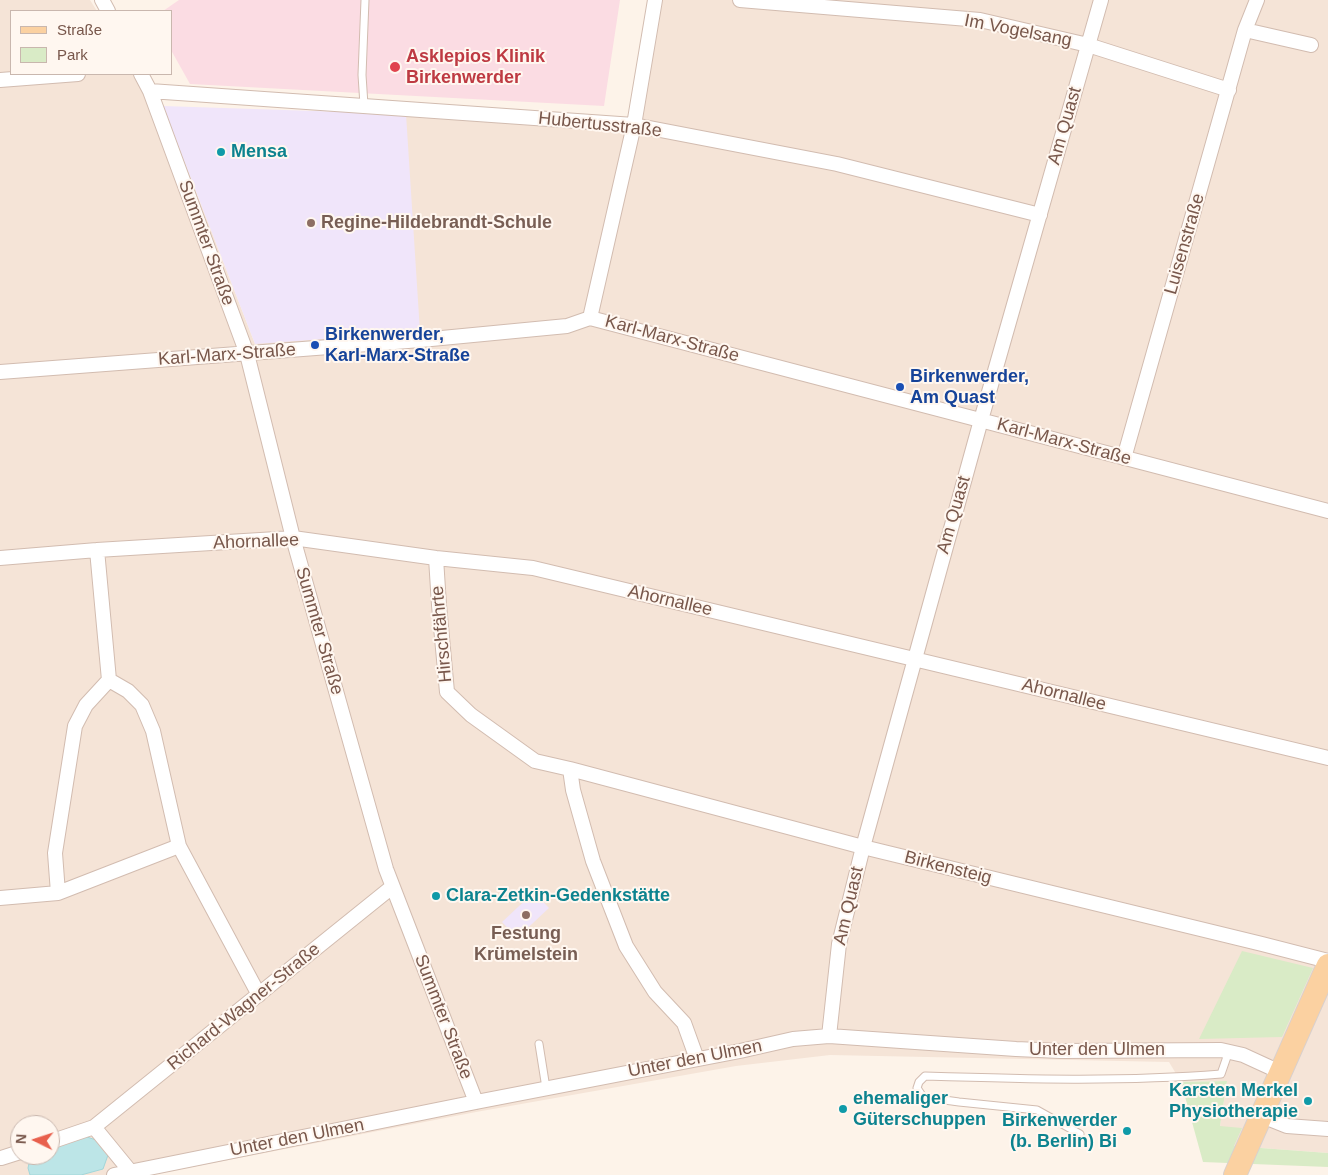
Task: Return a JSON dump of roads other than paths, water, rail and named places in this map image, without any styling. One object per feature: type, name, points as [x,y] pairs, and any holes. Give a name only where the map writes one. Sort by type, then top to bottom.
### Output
[{"type":"main road","points":[[1235,1175],[1328,963]]},
{"type":"street","points":[[590,318],[634,125],[655,0]]},
{"type":"street","name":"Im Vogelsang","points":[[740,0],[980,20],[1088,45],[1229,90]]},
{"type":"street","name":"Am Quast","points":[[829,1036],[839,944],[863,847],[981,420],[1101,0]]},
{"type":"street","name":"Luisenstraße","points":[[1124,458],[1245,30],[1257,0]]},
{"type":"street","points":[[1245,30],[1311,45]]},
{"type":"street","points":[[0,80],[65,75]]},
{"type":"street","name":"Summter Straße","points":[[142,75],[150,91],[246,354],[293,538],[392,886],[476,1102]]},
{"type":"street","name":"Hubertusstraße","points":[[150,91],[634,125],[837,164],[1040,215]]},
{"type":"street","name":"Karl-Marx-Straße","points":[[0,372],[421,340],[567,326],[590,318],[1328,511]]},
{"type":"street","name":"Ahornallee","points":[[0,558],[293,538],[436,558],[533,568],[1328,758]]},
{"type":"street","points":[[58,893],[56,853],[75,726],[86,705],[109,680],[97,550]]},
{"type":"street","name":"Hirschfährte","points":[[436,558],[447,692],[470,715],[535,761],[570,769]]},
{"type":"street","points":[[109,680],[128,690],[142,705],[152,731],[179,846],[260,995]]},
{"type":"street","points":[[570,769],[573,790],[593,860],[626,946],[655,992],[684,1022],[697,1059]]},
{"type":"street","name":"Birkensteig","points":[[570,769],[863,847],[1253,941],[1328,963]]},
{"type":"street","points":[[0,898],[58,893],[179,846]]},
{"type":"street","name":"Richard-Wagner-Straße","points":[[60,1139],[94,1128],[392,886]]},
{"type":"street","name":"Unter den Ulmen","points":[[114,1175],[793,1039],[829,1036],[1016,1049],[1229,1051],[1280,1072]]},
{"type":"street","points":[[1262,1116],[1287,1126],[1328,1130]]},
{"type":"street","points":[[94,1128],[130,1172]]},
{"type":"lane","points":[[364,105],[362,75],[365,0]]},
{"type":"lane","points":[[539,1044],[546,1088]]},
{"type":"lane","points":[[1080,1134],[1037,1110],[959,1102],[923,1096],[917,1088],[924,1076],[1014,1079],[1176,1077],[1221,1074],[1229,1051]]},
{"type":"water","points":[[84,1136],[96,1140],[108,1155],[103,1169],[81,1175],[30,1175],[29,1165],[60,1165],[60,1144]]},
{"type":"place","name":"Asklepios Klinik Birkenwerder","points":[[395,67]]},
{"type":"place","name":"Mensa","points":[[221,152]]},
{"type":"place","name":"Regine-Hildebrandt-Schule","points":[[311,223]]},
{"type":"place","name":"Birkenwerder, Karl-Marx-Straße","points":[[315,345]]},
{"type":"place","name":"Birkenwerder, Am Quast","points":[[900,387]]},
{"type":"place","name":"Clara-Zetkin-Gedenkstätte","points":[[436,896]]},
{"type":"place","name":"Festung Krümelstein","points":[[526,915]]},
{"type":"place","name":"Karsten Merkel Physiotherapie","points":[[1308,1101]]},
{"type":"place","name":"ehemaliger Güterschuppen","points":[[843,1109]]},
{"type":"place","name":"Birkenwerder (b. Berlin) Bi","points":[[1127,1131]]}]
